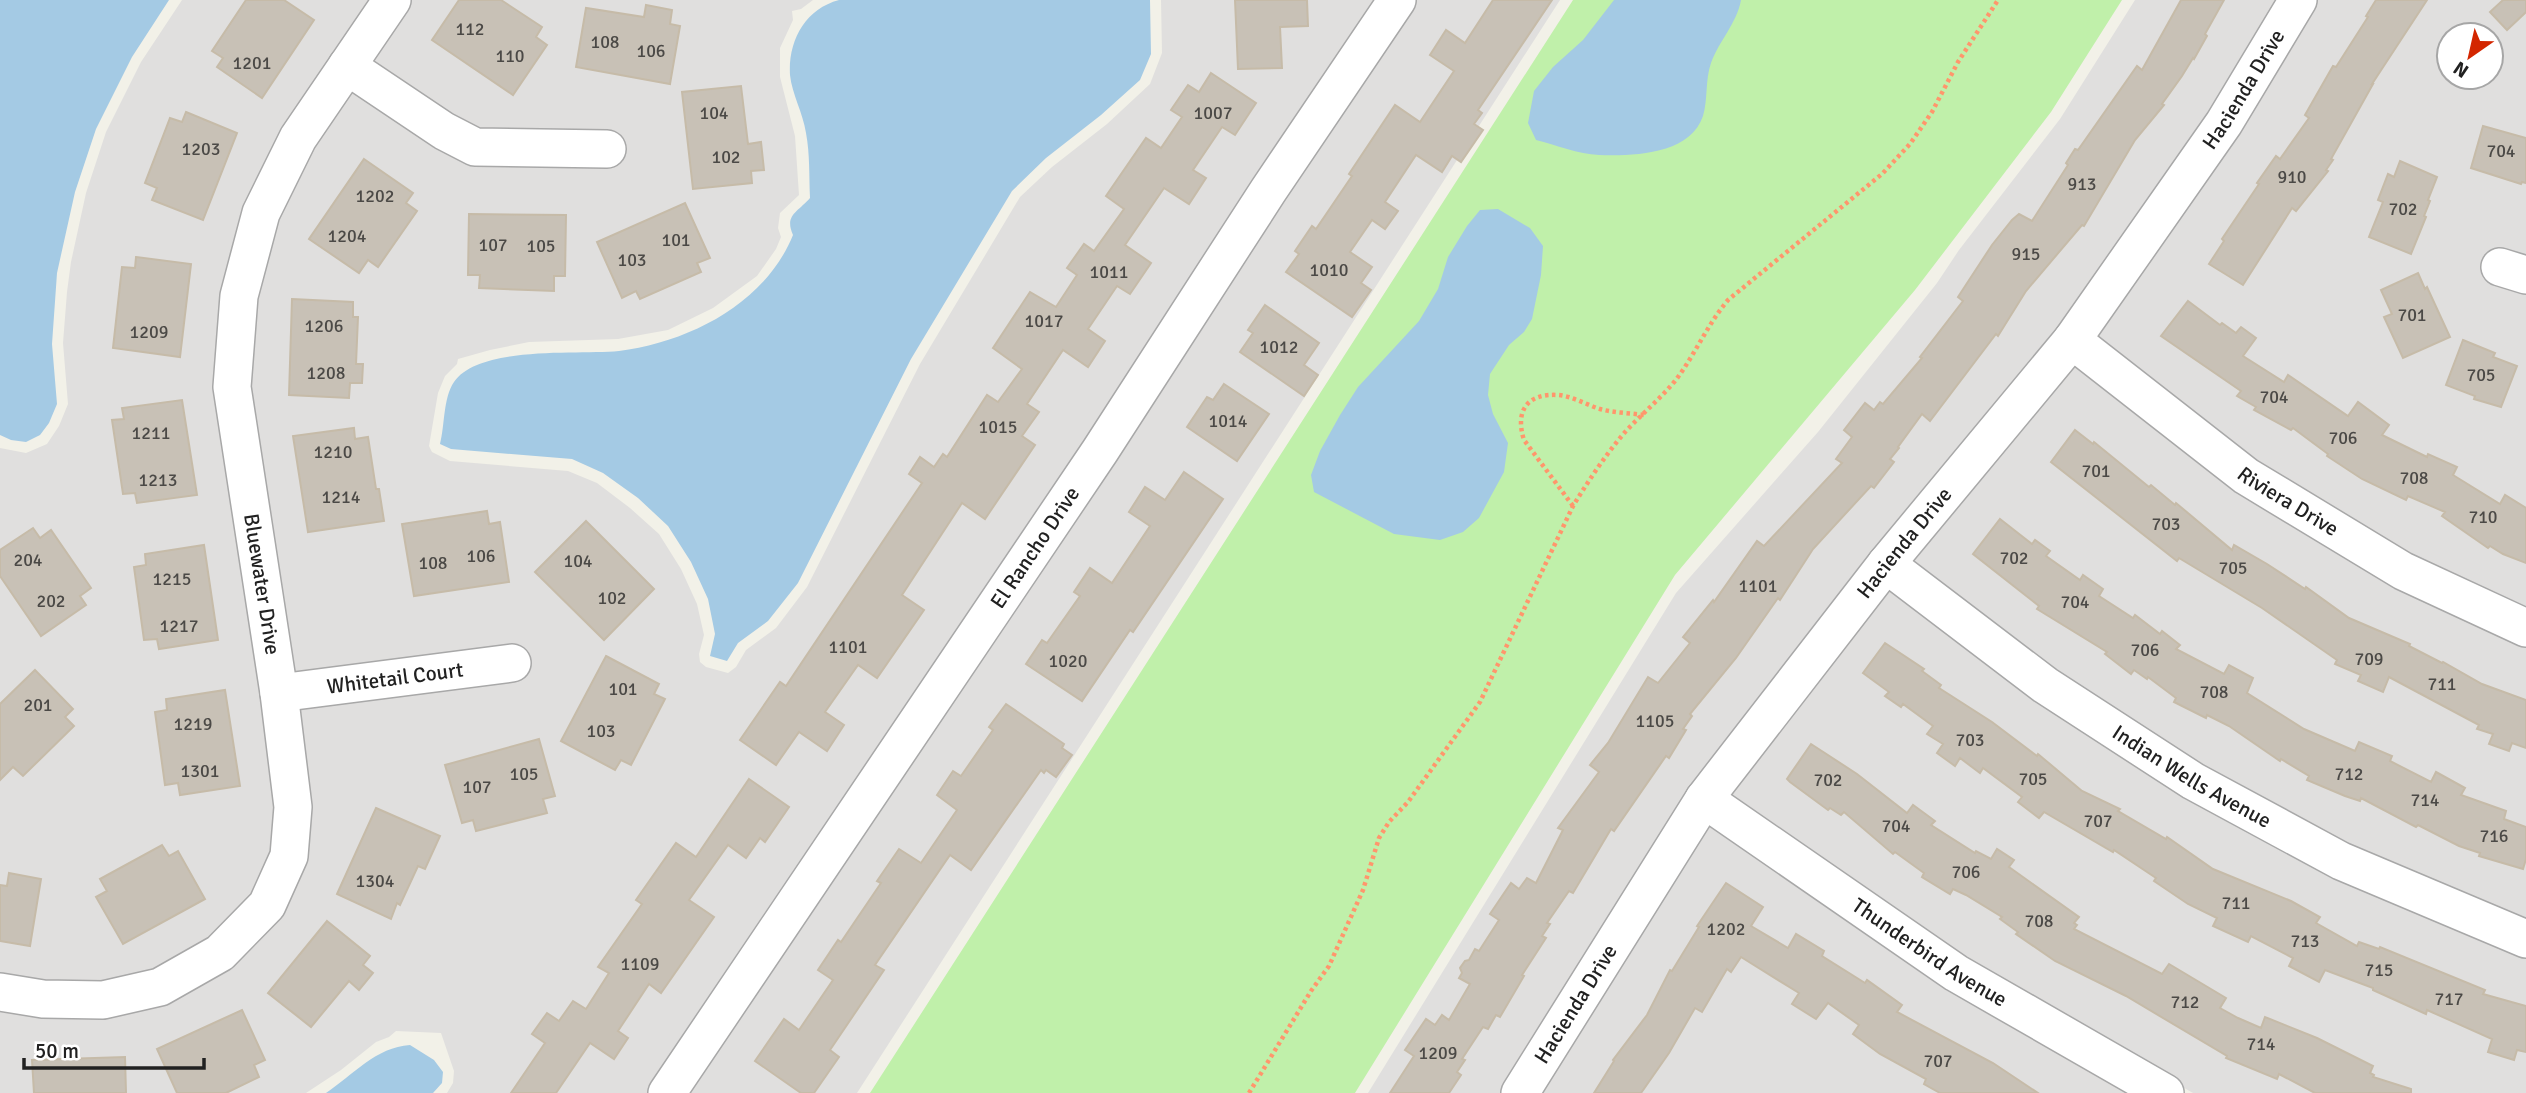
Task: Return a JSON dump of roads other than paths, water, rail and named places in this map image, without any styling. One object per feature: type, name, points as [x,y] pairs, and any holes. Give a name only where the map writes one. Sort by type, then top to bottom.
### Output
[{"type":"street","name":"Bluewater Drive","points":[[0,992],[43,999],[103,1000],[160,987],[220,953],[267,905],[289,856],[293,807],[279,693],[232,387],[239,296],[261,213],[298,138],[392,0]]},
{"type":"street","name":"El Rancho Drive","points":[[667,1093],[1093,463],[1268,191],[1397,0]]},
{"type":"street","name":"Hacienda Drive","points":[[1520,1093],[1704,799],[1886,564],[2072,340],[2224,122],[2298,0]]},
{"type":"street","points":[[347,66],[444,131],[475,147],[607,149]]},
{"type":"street","name":"Riviera Drive","points":[[2072,340],[2246,476],[2403,571],[2526,628]]},
{"type":"street","name":"Indian Wells Avenue","points":[[1886,564],[2045,685],[2193,781],[2341,861],[2526,939]]},
{"type":"street","name":"Whitetail Court","points":[[279,693],[512,663]]},
{"type":"street","name":"Thunderbird Avenue","points":[[1704,799],[1956,973],[2165,1093]]},
{"type":"water","points":[[0,0],[169,0],[132,57],[96,129],[75,192],[57,273],[52,344],[57,404],[49,423],[40,435],[26,442],[0,435]]},
{"type":"water","points":[[839,0],[1150,0],[1151,54],[1140,80],[1046,158],[1012,191],[911,359],[798,583],[768,621],[738,643],[727,661],[710,656],[715,634],[708,599],[691,562],[668,526],[638,498],[603,473],[572,459],[451,449],[440,444],[446,404],[454,382],[467,370],[485,362],[530,354],[619,351],[672,339],[722,316],[764,281],[793,235],[791,218],[810,198],[806,133],[790,75],[792,50],[808,19],[827,4]]},
{"type":"water","points":[[1614,0],[1741,0],[1736,16],[1711,63],[1705,110],[1696,129],[1673,146],[1628,155],[1591,154],[1536,140],[1528,123],[1534,91],[1553,67],[1583,40]]},
{"type":"water","points":[[1498,209],[1530,228],[1543,246],[1541,275],[1532,319],[1524,332],[1509,345],[1490,374],[1488,395],[1493,414],[1508,443],[1504,472],[1479,518],[1463,532],[1440,540],[1394,534],[1314,492],[1311,475],[1320,451],[1358,387],[1419,321],[1438,289],[1448,257],[1467,226],[1480,210]]},
{"type":"water","points":[[410,1045],[434,1060],[443,1072],[442,1083],[433,1093],[326,1093],[376,1056]]}]
